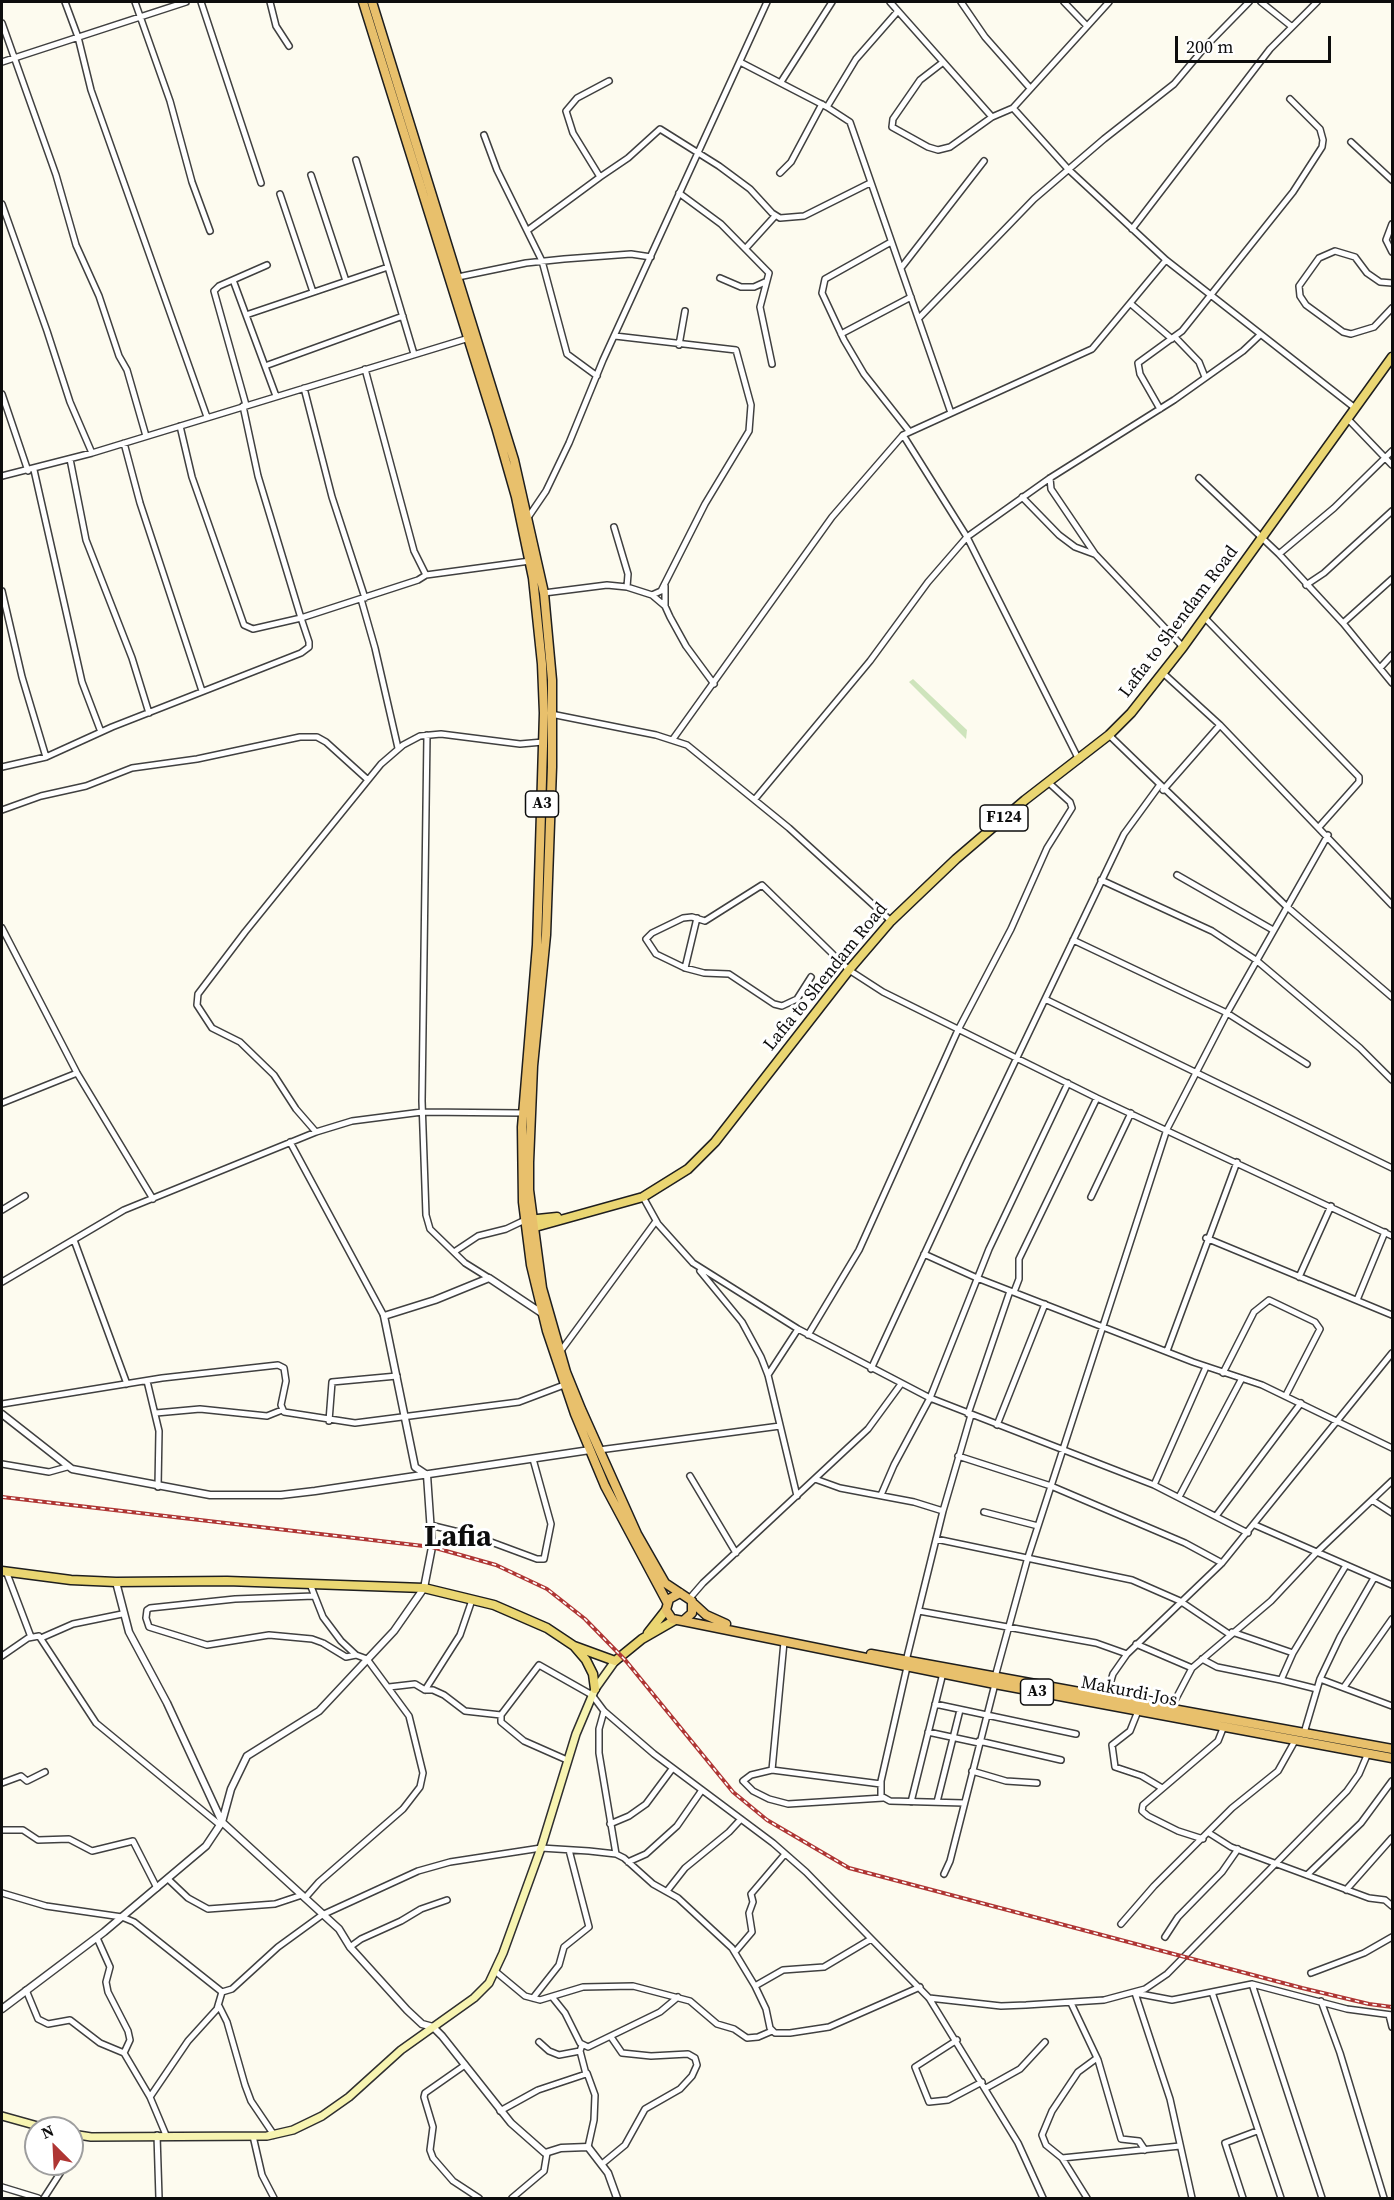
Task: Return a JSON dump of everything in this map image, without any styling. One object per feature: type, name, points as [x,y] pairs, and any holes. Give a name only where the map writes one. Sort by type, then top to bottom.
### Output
[{"type":"highway","name":"A3","points":[[363,2],[458,277],[529,516],[544,593],[548,713],[546,935],[531,1107],[527,1224],[560,1352],[594,1450],[657,1571],[671,1589],[692,1601]]},
{"type":"highway","name":"A3","points":[[372,2],[513,486],[530,561],[540,631],[548,713],[543,742],[537,945],[522,1113],[521,1169],[531,1265],[564,1385],[639,1553],[666,1606],[679,1621]]},
{"type":"highway","points":[[666,1606],[672,1596],[680,1593]]},
{"type":"highway","points":[[679,1621],[690,1617],[692,1601]]},
{"type":"highway","name":"Makurdi-Jos","points":[[692,1601],[715,1621],[730,1626],[943,1673],[1106,1700],[1171,1708],[1368,1753],[1391,1751]]},
{"type":"highway","name":"Makurdi-Jos","points":[[679,1621],[995,1681]]},
{"type":"highway","name":"Makurdi-Jos","points":[[1106,1700],[1137,1711],[1391,1751]]},
{"type":"main road","name":"Lafia to Shendam Road","points":[[527,1224],[566,1217],[642,1197],[688,1168],[715,1142],[849,970],[891,921],[956,858],[1048,782],[1079,760],[1131,713],[1183,647],[1392,357]]},
{"type":"main road","points":[[4,1571],[71,1580],[116,1582],[309,1583],[424,1588],[472,1600],[527,1618],[574,1646],[615,1661]]},
{"type":"main road","points":[[642,1639],[666,1606]]},
{"type":"main road","points":[[84,2136],[253,2136],[274,2135],[303,2127],[322,2116],[483,1990],[495,1971],[541,1848],[567,1760],[593,1692],[615,1661],[642,1639],[679,1621]]},
{"type":"main road","points":[[574,1646],[586,1660],[593,1674],[593,1692]]},
{"type":"main road","points":[[2,2116],[24,2122]]},
{"type":"street","points":[[65,2],[78,37],[91,90],[207,417]]},
{"type":"street","points":[[135,2],[170,101],[192,182],[210,231]]},
{"type":"street","points":[[2,62],[186,2]]},
{"type":"street","points":[[201,2],[261,183]]},
{"type":"street","points":[[270,2],[276,26],[289,46]]},
{"type":"street","points":[[529,516],[546,491],[767,2]]},
{"type":"street","points":[[781,82],[832,2]]},
{"type":"street","points":[[890,2],[992,117]]},
{"type":"street","points":[[961,2],[985,37],[1030,88]]},
{"type":"street","points":[[1064,2],[1087,26]]},
{"type":"street","points":[[942,63],[920,80],[893,119],[892,127],[938,150],[950,147],[992,117],[1013,108],[1109,2]]},
{"type":"street","points":[[919,318],[1000,232],[1068,169],[1122,124],[1167,91],[1249,2]]},
{"type":"street","points":[[1261,2],[1291,26]]},
{"type":"street","points":[[1132,229],[1270,49],[1317,2]]},
{"type":"street","points":[[780,173],[791,162],[856,59],[898,11]]},
{"type":"street","points":[[2,23],[56,175],[76,245],[99,296],[119,356],[127,370],[146,436]]},
{"type":"street","points":[[740,62],[825,105],[843,116],[852,126],[951,413]]},
{"type":"street","points":[[600,177],[573,133],[566,111],[573,100],[609,81]]},
{"type":"street","points":[[1160,409],[1137,366],[1173,338],[1211,296],[1293,192],[1322,147],[1323,137],[1320,129],[1290,99]]},
{"type":"street","points":[[1013,108],[1068,169],[1166,260],[1355,408]]},
{"type":"street","points":[[528,230],[628,158],[658,129],[750,189],[775,216],[788,220],[804,216],[870,183]]},
{"type":"street","points":[[484,135],[497,170],[542,261],[567,354],[597,376]]},
{"type":"street","points":[[1351,142],[1392,180]]},
{"type":"street","points":[[356,160],[414,354]]},
{"type":"street","points":[[901,268],[984,161]]},
{"type":"street","points":[[311,175],[346,281]]},
{"type":"street","points":[[679,193],[722,224],[770,273],[765,282],[760,307],[772,363]]},
{"type":"street","points":[[280,194],[313,292]]},
{"type":"street","points":[[2,204],[70,402],[92,453]]},
{"type":"street","points":[[746,248],[775,216]]},
{"type":"street","points":[[1392,224],[1386,236],[1392,252]]},
{"type":"street","points":[[891,242],[841,268],[823,282],[822,293],[841,334],[864,374],[909,431]]},
{"type":"street","points":[[1392,283],[1380,282],[1367,273],[1355,257],[1335,251],[1319,258],[1299,286],[1303,302],[1343,332],[1351,334],[1374,327],[1392,308]]},
{"type":"street","points":[[458,277],[542,261],[631,254],[651,256]]},
{"type":"street","points":[[673,739],[832,517],[903,435],[1092,349],[1166,260]]},
{"type":"street","points":[[2,767],[46,757],[149,712],[306,650],[309,642],[258,476],[244,406],[214,293],[216,288],[267,265]]},
{"type":"street","points":[[246,315],[388,267]]},
{"type":"street","points":[[720,278],[741,287],[754,287],[765,282]]},
{"type":"street","points":[[233,280],[276,396]]},
{"type":"street","points":[[841,334],[911,297]]},
{"type":"street","points":[[1131,304],[1199,362],[1205,377]]},
{"type":"street","points":[[679,345],[685,311]]},
{"type":"street","points":[[265,366],[403,316]]},
{"type":"street","points":[[755,800],[870,661],[928,582],[967,537],[1050,478],[1160,409],[1243,351],[1260,335]]},
{"type":"street","points":[[615,336],[679,345],[728,348],[739,352],[752,419],[743,443],[705,504],[665,584],[661,591],[652,595]]},
{"type":"street","points":[[2,476],[92,453],[469,338]]},
{"type":"street","points":[[365,369],[414,551],[426,575]]},
{"type":"street","points":[[304,388],[332,497],[363,598],[398,748]]},
{"type":"street","points":[[2,394],[31,470],[82,682],[101,732]]},
{"type":"street","points":[[1347,418],[1392,465]]},
{"type":"street","points":[[180,426],[192,477],[244,626],[253,628],[301,618],[418,580],[426,575],[530,561]]},
{"type":"street","points":[[903,435],[967,537],[1079,760]]},
{"type":"street","points":[[124,443],[140,504],[202,691]]},
{"type":"street","points":[[1279,554],[1334,508],[1392,451]]},
{"type":"street","points":[[70,459],[86,540],[128,647],[149,712]]},
{"type":"street","points":[[1050,478],[1051,489],[1095,554],[1183,647]]},
{"type":"street","points":[[1199,478],[1279,554],[1342,622],[1392,683]]},
{"type":"street","points":[[1022,497],[1059,535],[1075,547],[1095,554]]},
{"type":"street","points":[[1306,585],[1324,573],[1392,511]]},
{"type":"street","points":[[1387,516],[1392,523]]},
{"type":"street","points":[[614,527],[628,573],[627,587]]},
{"type":"street","points":[[1342,622],[1392,579]]},
{"type":"street","points":[[665,584],[665,606]]},
{"type":"street","points":[[544,593],[607,585],[627,587],[652,595],[665,606],[681,638],[714,684]]},
{"type":"street","points":[[2,591],[22,677],[46,757]]},
{"type":"street","points":[[1204,617],[1359,777],[1359,782],[1319,827]]},
{"type":"street","points":[[1380,668],[1392,655]]},
{"type":"street","points":[[1163,673],[1221,726],[1328,835],[1392,905]]},
{"type":"street","points":[[548,713],[673,739],[700,754],[891,921]]},
{"type":"street","points":[[871,1369],[1124,834],[1161,788],[1221,726]]},
{"type":"street","points":[[316,1132],[296,1109],[274,1075],[240,1041],[212,1028],[197,1005],[198,994],[368,780],[398,748],[411,738],[441,734],[520,744],[543,742]]},
{"type":"street","points":[[427,735],[422,1112],[426,1219],[430,1230],[465,1263],[543,1314]]},
{"type":"street","points":[[1109,735],[1161,788],[1286,906],[1392,997]]},
{"type":"street","points":[[2,810],[38,797],[86,786],[132,768],[197,759],[300,737],[317,737],[326,742],[368,780]]},
{"type":"street","points":[[808,1335],[859,1250],[958,1030],[1011,928],[1047,848],[1072,808],[1070,802],[1048,782]]},
{"type":"street","points":[[944,1874],[950,1861],[1028,1557],[1167,1129],[1227,1012],[1328,835]]},
{"type":"street","points":[[1177,875],[1274,930]]},
{"type":"street","points":[[1101,880],[1173,916],[1212,931],[1256,960],[1360,1048],[1392,1080]]},
{"type":"street","points":[[811,977],[797,999],[782,1006],[760,996],[729,974],[704,973],[685,968],[656,954],[646,939],[651,933],[683,918],[697,918],[705,921],[762,885],[849,970],[903,1003],[1097,1098],[1392,1236]]},
{"type":"street","points":[[685,968],[697,918]]},
{"type":"street","points":[[2,928],[77,1073],[153,1199]]},
{"type":"street","points":[[1073,940],[1227,1012],[1306,1064]]},
{"type":"street","points":[[1045,999],[1392,1168]]},
{"type":"street","points":[[2,1102],[77,1073]]},
{"type":"street","points":[[881,1495],[930,1398],[977,1278],[1068,1083]]},
{"type":"street","points":[[883,1798],[881,1784],[906,1664],[969,1414],[1012,1292],[1019,1279],[1019,1259],[1097,1098]]},
{"type":"street","points":[[2,1282],[124,1210],[316,1132],[352,1121],[422,1112],[522,1113]]},
{"type":"street","points":[[1091,1197],[1131,1113]]},
{"type":"street","points":[[290,1142],[384,1316],[415,1467],[427,1475]]},
{"type":"street","points":[[1167,1351],[1206,1238],[1237,1162]]},
{"type":"street","points":[[2,1210],[25,1196]]},
{"type":"street","points":[[642,1197],[656,1221],[742,1322],[752,1337],[768,1375],[797,1496]]},
{"type":"street","points":[[1299,1277],[1331,1206]]},
{"type":"street","points":[[560,1352],[656,1221]]},
{"type":"street","points":[[454,1252],[478,1236],[527,1224]]},
{"type":"street","points":[[1357,1300],[1385,1232]]},
{"type":"street","points":[[1206,1238],[1392,1315]]},
{"type":"street","points":[[74,1240],[127,1384]]},
{"type":"street","points":[[924,1254],[1012,1292],[1206,1367],[1262,1385],[1392,1448]]},
{"type":"street","points":[[693,1263],[808,1335],[901,1384],[969,1414],[1154,1485],[1248,1533]]},
{"type":"street","points":[[384,1316],[454,1293],[489,1278]]},
{"type":"street","points":[[1223,1373],[1254,1312],[1269,1300],[1315,1322],[1320,1329],[1286,1395]]},
{"type":"street","points":[[997,1425],[1045,1304]]},
{"type":"street","points":[[768,1375],[798,1329]]},
{"type":"street","points":[[1106,1700],[1113,1674],[1127,1654],[1222,1563],[1392,1353]]},
{"type":"street","points":[[2,1404],[147,1381],[278,1365],[284,1368],[286,1381],[282,1410]]},
{"type":"street","points":[[1154,1485],[1206,1367]]},
{"type":"street","points":[[329,1421],[332,1382],[397,1376]]},
{"type":"street","points":[[1179,1497],[1241,1380]]},
{"type":"street","points":[[147,1381],[156,1413],[160,1444],[158,1487]]},
{"type":"street","points":[[692,1601],[736,1553],[868,1429],[901,1384]]},
{"type":"street","points":[[282,1410],[288,1414],[355,1423],[519,1402],[564,1385]]},
{"type":"street","points":[[1216,1516],[1300,1403]]},
{"type":"street","points":[[156,1413],[200,1408],[267,1416],[282,1410]]},
{"type":"street","points":[[2,1414],[67,1467],[158,1487],[210,1495],[281,1495],[780,1425]]},
{"type":"street","points":[[958,1455],[1051,1486],[1185,1543],[1222,1563]]},
{"type":"street","points":[[430,1525],[475,1536],[537,1559],[544,1559],[551,1524],[533,1459]]},
{"type":"street","points":[[2,1464],[49,1472],[67,1467]]},
{"type":"street","points":[[2,2009],[97,1938],[206,1846],[221,1823],[231,1789],[247,1756],[312,1717],[394,1631],[424,1588],[432,1547],[427,1475]]},
{"type":"street","points":[[690,1476],[736,1553]]},
{"type":"street","points":[[815,1479],[840,1488],[881,1495],[943,1511]]},
{"type":"street","points":[[1171,1708],[1192,1668],[1271,1601],[1316,1553],[1392,1481]]},
{"type":"street","points":[[1372,1500],[1392,1513]]},
{"type":"street","points":[[984,1512],[1038,1526]]},
{"type":"street","points":[[1255,1525],[1345,1567],[1392,1585]]},
{"type":"street","points":[[936,1539],[1118,1576],[1156,1589],[1180,1601],[1231,1633],[1293,1653]]},
{"type":"street","points":[[1281,1680],[1293,1653],[1345,1567]]},
{"type":"street","points":[[4,1571],[31,1637]]},
{"type":"street","points":[[1121,1924],[1155,1886],[1232,1809],[1278,1771],[1300,1736],[1320,1679],[1340,1637],[1374,1578]]},
{"type":"street","points":[[116,1582],[122,1614],[221,1823]]},
{"type":"street","points":[[168,1879],[188,1898],[208,1909],[275,1904],[303,1897],[403,1809],[420,1787],[423,1773],[409,1716],[367,1659],[356,1654],[341,1641],[323,1617],[309,1583]]},
{"type":"street","points":[[314,1596],[242,1599],[148,1608],[146,1618],[149,1627],[207,1645],[270,1635],[323,1642],[346,1657],[356,1654]]},
{"type":"street","points":[[425,1690],[460,1635],[472,1600]]},
{"type":"street","points":[[919,1611],[1096,1643],[1127,1654]]},
{"type":"street","points":[[41,1638],[73,1624],[122,1614]]},
{"type":"street","points":[[1344,1688],[1392,1619]]},
{"type":"street","points":[[2,1656],[38,1635],[96,1723],[221,1823],[339,1929],[350,1947],[407,2010],[422,2024],[433,2027],[500,2111],[547,2153]]},
{"type":"street","points":[[772,1770],[784,1642]]},
{"type":"street","points":[[1136,1644],[1192,1668]]},
{"type":"street","points":[[1202,1659],[1217,1667],[1317,1689]]},
{"type":"street","points":[[567,1760],[524,1741],[501,1722],[501,1715],[539,1665],[593,1692],[604,1711],[672,1769],[785,1854],[920,1987],[957,2040],[1018,2143],[1043,2199]]},
{"type":"street","points":[[911,1802],[943,1673]]},
{"type":"street","points":[[1320,1679],[1392,1706]]},
{"type":"street","points":[[389,1687],[415,1684],[425,1690],[433,1690],[444,1695],[465,1711],[501,1715]]},
{"type":"street","points":[[935,1704],[1076,1734]]},
{"type":"street","points":[[937,1802],[960,1710]]},
{"type":"street","points":[[604,1711],[599,1729],[598,1753],[616,1854]]},
{"type":"street","points":[[1137,1711],[1130,1731],[1112,1745],[1115,1767],[1142,1776],[1162,1788]]},
{"type":"street","points":[[1203,1839],[1178,1831],[1142,1811],[1143,1805],[1218,1741],[1224,1726]]},
{"type":"street","points":[[928,1732],[1061,1760]]},
{"type":"street","points":[[929,1998],[1001,2006],[1104,2000],[1135,1993],[1167,1974],[1274,1862],[1347,1791],[1359,1774],[1368,1753]]},
{"type":"street","points":[[610,1824],[629,1816],[646,1804],[672,1769]]},
{"type":"street","points":[[881,1784],[772,1770],[751,1774],[743,1781],[753,1791],[769,1799],[788,1804],[883,1798],[911,1802],[964,1803]]},
{"type":"street","points":[[972,1771],[1006,1781],[1037,1783]]},
{"type":"street","points":[[2,1783],[21,1776],[27,1781],[45,1772]]},
{"type":"street","points":[[1307,1875],[1361,1823],[1392,1781]]},
{"type":"street","points":[[628,1862],[643,1856],[676,1826],[702,1790]]},
{"type":"street","points":[[667,1891],[685,1868],[729,1832],[741,1819]]},
{"type":"street","points":[[2,1830],[23,1830],[38,1840],[69,1839],[92,1851],[133,1841],[157,1888]]},
{"type":"street","points":[[1209,1833],[1238,1850],[1369,1898],[1385,1900],[1392,1906]]},
{"type":"street","points":[[1346,1890],[1392,1838]]},
{"type":"street","points":[[222,1992],[232,1989],[278,1947],[322,1915],[418,1871],[450,1862],[541,1848],[616,1854],[652,1884],[667,1891],[735,1952],[766,2009],[772,2031]]},
{"type":"street","points":[[533,1998],[559,1965],[564,1947],[589,1927],[569,1850]]},
{"type":"street","points":[[1165,1937],[1178,1917],[1222,1872],[1238,1850]]},
{"type":"street","points":[[735,1952],[752,1932],[748,1913],[753,1902],[751,1894],[785,1854]]},
{"type":"street","points":[[2,1893],[46,1906],[122,1917],[134,1922],[222,1992]]},
{"type":"street","points":[[350,1947],[360,1939],[408,1918],[421,1908],[447,1900]]},
{"type":"street","points":[[1311,1973],[1370,1951],[1392,1937]]},
{"type":"street","points":[[97,1938],[110,1967],[106,1982],[108,1992],[128,2031],[129,2043],[124,2053]]},
{"type":"street","points":[[755,1986],[783,1970],[824,1966],[871,1939]]},
{"type":"street","points":[[495,1971],[519,1992],[544,2000],[576,1989],[595,1986],[633,1986],[678,1997],[699,2007],[717,2024],[734,2029],[747,2038],[758,2037],[772,2031],[782,2034],[830,2027],[920,1987]]},
{"type":"street","points":[[1135,1993],[1172,2000],[1252,1984],[1347,2009],[1391,2015],[1392,2027]]},
{"type":"street","points":[[1252,1984],[1322,2199]]},
{"type":"street","points":[[26,1990],[38,2019],[48,2024],[70,2020],[100,2043],[124,2053],[150,2097],[166,2135]]},
{"type":"street","points":[[150,2097],[188,2041],[219,2006],[222,1992]]},
{"type":"street","points":[[1212,1992],[1281,2199]]},
{"type":"street","points":[[1135,1993],[1170,2099],[1192,2199]]},
{"type":"street","points":[[539,2042],[549,2051],[559,2055],[595,2045],[660,2012],[678,1997]]},
{"type":"street","points":[[553,1998],[565,2013],[581,2048],[595,2095],[594,2120],[588,2147]]},
{"type":"street","points":[[1321,2001],[1350,2084],[1384,2199]]},
{"type":"street","points":[[1071,2003],[1097,2058],[1121,2139],[1139,2141],[1145,2150]]},
{"type":"street","points":[[219,2006],[251,2101],[274,2135]]},
{"type":"street","points":[[602,2164],[625,2145],[645,2109],[680,2089],[692,2076],[697,2065],[695,2058],[688,2054],[651,2056],[622,2053],[611,2037]]},
{"type":"street","points":[[957,2040],[915,2067],[928,2100],[930,2103],[948,2100],[982,2082]]},
{"type":"street","points":[[986,2088],[1020,2069],[1045,2042]]},
{"type":"street","points":[[1083,2197],[1062,2158],[1046,2145],[1042,2135],[1052,2111],[1075,2076],[1097,2058]]},
{"type":"street","points":[[465,2065],[423,2094],[433,2127],[430,2150],[433,2158],[453,2181],[478,2199]]},
{"type":"street","points":[[500,2111],[538,2090],[587,2073]]},
{"type":"street","points":[[1243,2199],[1226,2143],[1257,2131]]},
{"type":"street","points":[[157,2135],[159,2199]]},
{"type":"street","points":[[253,2136],[262,2175],[274,2199]]},
{"type":"street","points":[[1062,2158],[1180,2146]]},
{"type":"street","points":[[588,2147],[609,2173],[617,2199]]},
{"type":"street","points":[[547,2153],[561,2148],[588,2147]]},
{"type":"street","points":[[512,2199],[544,2170],[547,2153]]},
{"type":"street","points":[[44,2199],[58,2176]]},
{"type":"street","points":[[2,2187],[38,2199]]},
{"type":"green space","points":[[913,679],[967,730],[966,739],[909,682]]},
{"type":"railway","points":[[2,1497],[432,1547],[496,1565],[547,1589],[585,1619],[626,1661],[733,1792],[767,1820],[849,1868],[1302,1988],[1369,2004],[1392,2007]]},
{"type":"district","name":"Lafia","points":[[458,1538]]}]
